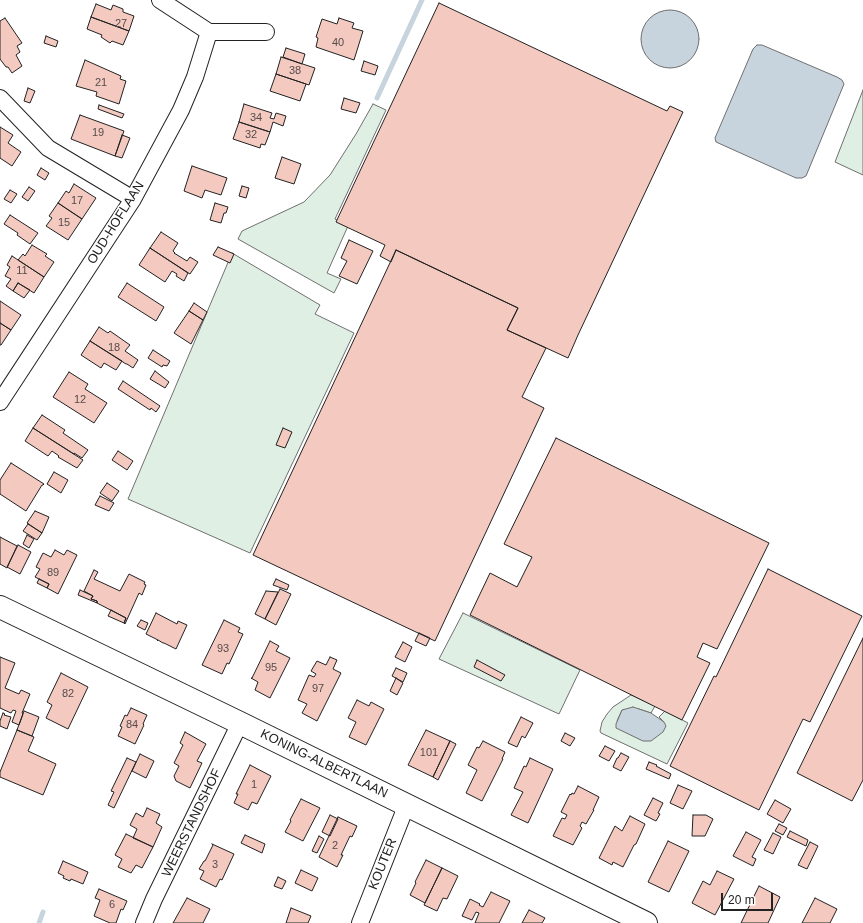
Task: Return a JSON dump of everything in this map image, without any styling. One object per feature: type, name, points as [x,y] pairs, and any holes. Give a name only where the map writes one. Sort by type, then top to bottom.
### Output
[{"type":"street","points":[[160,0],[209,32],[266,32]]},
{"type":"street","name":"OUD-HOFLAAN","points":[[3,392],[133,199],[181,110],[195,76],[209,32]]},
{"type":"street","points":[[0,98],[48,148],[133,199]]},
{"type":"street","name":"KONING-ALBERTLAAN","points":[[0,607],[407,804],[646,923]]},
{"type":"street","name":"WEERSTANDSHOF","points":[[144,923],[240,723]]},
{"type":"street","name":"KOUTER","points":[[360,923],[407,804]]},
{"type":"green space","points":[[863,90],[863,175],[835,162]]},
{"type":"green space","points":[[373,104],[386,110],[335,219],[348,226],[327,273],[341,279],[334,293],[238,239],[242,231],[304,202],[330,175]]},
{"type":"green space","points":[[232,253],[320,305],[315,314],[354,333],[250,553],[128,499]]},
{"type":"green space","points":[[463,613],[580,670],[559,714],[439,659]]},
{"type":"green space","points":[[631,695],[655,706],[651,713],[639,709],[622,710],[617,721],[664,722],[659,717],[665,711],[688,723],[667,764],[601,733],[602,722],[607,714],[613,707]]},
{"type":"shaded area","points":[[664,10],[676,10],[691,18],[699,33],[699,45],[691,60],[676,68],[664,68],[649,60],[641,45],[641,33],[649,18]]},
{"type":"shaded area","points":[[757,45],[762,45],[837,77],[842,80],[844,84],[806,176],[802,178],[796,178],[716,142],[715,138],[753,49]]},
{"type":"shaded area","points":[[633,707],[651,713],[664,722],[666,726],[663,732],[651,741],[643,741],[616,728],[616,724],[622,710]]},
{"type":"building","points":[[439,3],[667,111],[670,106],[683,112],[568,358],[507,330],[518,308],[396,250],[391,262],[380,256],[385,245],[336,222]]},
{"type":"building","points":[[96,4],[111,10],[113,5],[123,9],[123,12],[134,16],[129,31],[91,17]]},
{"type":"building","points":[[91,17],[129,31],[123,45],[112,41],[110,43],[101,37],[102,35],[87,29]]},
{"type":"building","points":[[5,18],[22,43],[17,46],[20,52],[16,55],[22,66],[12,73],[0,59],[0,21]]},
{"type":"building","points":[[339,18],[354,23],[352,28],[363,31],[354,60],[316,47],[318,38],[316,37],[322,19],[337,24]]},
{"type":"building","points":[[46,36],[58,41],[56,47],[44,43]]},
{"type":"building","points":[[286,48],[305,54],[302,64],[283,57]]},
{"type":"building","points":[[281,57],[315,68],[309,85],[276,74]]},
{"type":"building","points":[[85,60],[121,76],[120,79],[126,81],[119,104],[96,96],[97,92],[76,86]]},
{"type":"building","points":[[364,61],[378,66],[375,75],[361,71]]},
{"type":"building","points":[[276,74],[306,84],[300,101],[270,91]]},
{"type":"building","points":[[28,88],[35,91],[30,103],[24,101]]},
{"type":"building","points":[[344,98],[360,103],[356,113],[341,109]]},
{"type":"building","points":[[244,104],[272,113],[270,118],[274,119],[276,113],[286,116],[283,126],[273,122],[270,132],[239,122]]},
{"type":"building","points":[[99,105],[124,114],[122,118],[98,109]]},
{"type":"building","points":[[80,115],[124,131],[115,156],[71,139]]},
{"type":"building","points":[[239,122],[270,132],[265,145],[261,144],[260,148],[233,139]]},
{"type":"building","points":[[0,127],[13,135],[8,143],[21,152],[12,166],[0,158]]},
{"type":"building","points":[[122,135],[130,138],[122,158],[115,156]]},
{"type":"building","points":[[282,157],[301,164],[294,184],[275,178]]},
{"type":"building","points":[[192,166],[227,178],[221,195],[205,190],[202,198],[184,191]]},
{"type":"building","points":[[41,168],[49,173],[45,180],[37,175]]},
{"type":"building","points":[[74,184],[96,198],[82,219],[58,203],[66,191],[69,193]]},
{"type":"building","points":[[242,186],[249,188],[246,198],[239,196]]},
{"type":"building","points":[[29,187],[35,191],[28,201],[22,197]]},
{"type":"building","points":[[10,190],[17,194],[11,203],[4,199]]},
{"type":"building","points":[[58,203],[82,219],[68,240],[46,226],[52,218],[49,216]]},
{"type":"building","points":[[215,203],[228,207],[226,213],[224,213],[221,223],[210,220]]},
{"type":"building","points":[[10,215],[38,233],[30,244],[17,235],[18,233],[4,224]]},
{"type":"building","points":[[161,232],[178,243],[173,251],[174,253],[187,261],[190,257],[198,262],[190,274],[150,248]]},
{"type":"building","points":[[349,240],[373,251],[357,284],[339,276],[347,261],[341,258]]},
{"type":"building","points":[[32,245],[47,254],[45,256],[54,262],[44,277],[18,260],[23,254],[25,256]]},
{"type":"building","points":[[218,247],[234,254],[230,263],[213,255]]},
{"type":"building","points":[[150,248],[188,273],[184,281],[176,276],[177,274],[172,271],[165,282],[139,265]]},
{"type":"building","points":[[396,250],[518,308],[507,330],[546,348],[522,397],[544,408],[435,641],[253,555]]},
{"type":"building","points":[[12,256],[44,277],[34,293],[18,283],[13,291],[6,286],[11,279],[5,276],[10,267],[7,265]]},
{"type":"building","points":[[18,283],[30,290],[24,298],[13,291]]},
{"type":"building","points":[[127,283],[164,307],[156,321],[118,297]]},
{"type":"building","points":[[0,301],[21,315],[11,330],[0,323]]},
{"type":"building","points":[[194,303],[207,312],[203,320],[189,311]]},
{"type":"building","points":[[189,311],[203,320],[191,344],[174,333]]},
{"type":"building","points":[[0,323],[11,330],[1,345],[0,345]]},
{"type":"building","points":[[99,327],[108,333],[110,331],[130,345],[125,351],[138,360],[133,368],[90,341]]},
{"type":"building","points":[[90,341],[122,361],[116,370],[104,363],[101,368],[81,355]]},
{"type":"building","points":[[153,350],[170,361],[167,366],[163,365],[162,367],[148,358]]},
{"type":"building","points":[[155,371],[169,382],[165,388],[150,379]]},
{"type":"building","points":[[69,372],[88,384],[85,389],[107,403],[94,423],[53,397]]},
{"type":"building","points":[[123,381],[160,406],[156,412],[151,408],[150,410],[118,389]]},
{"type":"building","points":[[42,415],[65,430],[63,433],[88,450],[82,458],[33,428]]},
{"type":"building","points":[[33,428],[83,460],[77,468],[58,457],[59,456],[52,451],[48,456],[25,441]]},
{"type":"building","points":[[283,428],[292,432],[285,448],[276,445]]},
{"type":"building","points":[[556,438],[769,543],[717,649],[703,643],[697,657],[710,663],[682,720],[470,615],[490,573],[517,587],[532,557],[504,544]]},
{"type":"building","points":[[118,451],[133,461],[127,470],[112,460]]},
{"type":"building","points":[[11,463],[44,484],[26,511],[0,494],[0,480]]},
{"type":"building","points":[[54,472],[68,480],[61,493],[47,484]]},
{"type":"building","points":[[107,483],[119,491],[112,501],[100,493]]},
{"type":"building","points":[[100,496],[114,503],[109,511],[95,505]]},
{"type":"building","points":[[35,511],[49,517],[42,533],[27,523]]},
{"type":"building","points":[[28,524],[42,533],[37,540],[23,531]]},
{"type":"building","points":[[27,535],[34,539],[29,548],[23,544]]},
{"type":"building","points":[[0,537],[17,546],[7,568],[0,564]]},
{"type":"building","points":[[18,545],[31,552],[20,574],[7,567]]},
{"type":"building","points":[[55,550],[64,555],[67,550],[77,555],[58,594],[47,588],[49,584],[35,577],[40,569],[36,567],[43,553],[51,557]]},
{"type":"building","points":[[768,569],[862,616],[810,722],[803,719],[759,810],[670,766],[714,676],[716,677]]},
{"type":"building","points":[[94,570],[98,572],[94,579],[120,591],[129,574],[145,582],[144,584],[146,585],[142,595],[139,593],[125,624],[126,618],[97,603],[97,601],[91,599],[93,596],[84,591]]},
{"type":"building","points":[[39,579],[49,584],[47,588],[37,583]]},
{"type":"building","points":[[276,579],[289,585],[287,590],[273,585]]},
{"type":"building","points":[[280,589],[291,594],[276,625],[265,619]]},
{"type":"building","points":[[80,590],[93,596],[91,599],[97,601],[97,603],[78,595]]},
{"type":"building","points":[[266,591],[278,592],[265,619],[255,614]]},
{"type":"building","points":[[111,610],[126,618],[124,623],[108,616]]},
{"type":"building","points":[[156,613],[177,624],[178,621],[187,625],[176,649],[146,634]]},
{"type":"building","points":[[141,620],[148,623],[145,630],[137,626]]},
{"type":"building","points":[[224,620],[240,628],[238,632],[243,634],[229,664],[227,663],[222,674],[202,665]]},
{"type":"building","points":[[419,633],[430,638],[426,646],[415,641]]},
{"type":"building","points":[[863,638],[863,780],[852,801],[797,773]]},
{"type":"building","points":[[270,641],[279,646],[276,651],[290,658],[270,698],[255,690],[258,682],[251,678]]},
{"type":"building","points":[[403,642],[412,647],[405,662],[395,657]]},
{"type":"building","points":[[0,657],[15,663],[5,688],[19,694],[21,690],[30,694],[19,725],[12,722],[16,711],[13,710],[11,713],[0,708]]},
{"type":"building","points":[[330,657],[337,660],[333,669],[341,673],[317,721],[302,713],[307,704],[298,700],[309,675],[314,677],[316,674],[311,671],[317,661],[326,665]]},
{"type":"building","points":[[477,660],[505,675],[501,681],[474,667]]},
{"type":"building","points":[[396,668],[407,673],[403,682],[392,676]]},
{"type":"building","points":[[61,673],[88,687],[68,729],[46,718],[52,705],[47,702]]},
{"type":"building","points":[[396,678],[403,683],[397,695],[390,691]]},
{"type":"building","points":[[357,700],[369,706],[371,702],[384,709],[366,745],[349,737],[356,722],[348,718]]},
{"type":"building","points":[[131,708],[147,715],[135,744],[118,736],[122,727],[120,726],[125,715],[127,716]]},
{"type":"building","points":[[24,711],[39,717],[32,736],[17,730]]},
{"type":"building","points":[[3,713],[5,714],[4,715],[11,717],[7,729],[0,726]]},
{"type":"building","points":[[521,717],[533,723],[525,738],[522,736],[517,747],[508,743]]},
{"type":"building","points":[[17,730],[34,737],[28,751],[56,764],[43,795],[0,777],[0,772]]},
{"type":"building","points":[[426,730],[450,741],[433,777],[408,765]]},
{"type":"building","points":[[185,732],[206,744],[197,761],[202,763],[190,788],[176,781],[174,776],[179,766],[174,763],[183,745],[180,743]]},
{"type":"building","points":[[565,733],[575,738],[570,746],[561,741]]},
{"type":"building","points":[[450,741],[456,744],[438,780],[433,777]]},
{"type":"building","points":[[483,741],[505,752],[482,801],[466,793],[477,770],[468,765],[477,747],[479,748]]},
{"type":"building","points":[[605,746],[615,751],[609,761],[599,756]]},
{"type":"building","points":[[621,753],[629,757],[621,771],[613,767]]},
{"type":"building","points":[[140,754],[154,761],[146,778],[132,771]]},
{"type":"building","points":[[127,758],[136,762],[114,808],[108,805],[114,792],[111,791]]},
{"type":"building","points":[[530,758],[553,769],[528,823],[511,815],[523,792],[514,788],[524,766],[526,767]]},
{"type":"building","points":[[649,762],[671,774],[669,779],[646,769]]},
{"type":"building","points":[[250,765],[271,776],[257,804],[252,802],[248,810],[234,803],[238,794],[236,794]]},
{"type":"building","points":[[678,785],[692,791],[683,809],[670,803]]},
{"type":"building","points":[[578,786],[599,797],[586,824],[582,822],[580,826],[582,828],[573,845],[553,836],[562,818],[565,819],[567,815],[561,812],[570,794],[574,794]]},
{"type":"building","points":[[653,798],[663,803],[656,821],[644,815]]},
{"type":"building","points":[[301,799],[320,808],[303,841],[285,832]]},
{"type":"building","points":[[775,800],[791,809],[783,823],[767,814]]},
{"type":"building","points":[[147,808],[160,814],[156,823],[162,827],[153,847],[133,838],[137,829],[130,825],[136,813],[143,817]]},
{"type":"building","points":[[330,815],[338,819],[330,836],[322,832]]},
{"type":"building","points":[[693,815],[706,815],[713,819],[705,836],[692,836]]},
{"type":"building","points":[[630,816],[645,824],[623,867],[613,862],[612,865],[599,858],[615,826],[622,831]]},
{"type":"building","points":[[338,817],[357,826],[352,837],[350,836],[337,867],[319,857]]},
{"type":"building","points":[[779,824],[787,828],[783,835],[775,831]]},
{"type":"building","points":[[790,831],[808,840],[806,846],[787,837]]},
{"type":"building","points":[[746,832],[761,840],[752,857],[756,859],[753,866],[733,856]]},
{"type":"building","points":[[773,833],[781,837],[773,854],[764,850]]},
{"type":"building","points":[[126,834],[153,847],[142,868],[136,865],[131,873],[118,867],[122,859],[115,855]]},
{"type":"building","points":[[245,835],[265,844],[262,853],[241,843]]},
{"type":"building","points":[[319,836],[324,839],[317,853],[312,851]]},
{"type":"building","points":[[668,841],[689,851],[669,892],[648,882]]},
{"type":"building","points":[[810,842],[818,846],[807,869],[798,865]]},
{"type":"building","points":[[212,844],[234,854],[222,880],[220,879],[216,887],[200,879],[204,871],[199,869],[205,861],[213,845]]},
{"type":"building","points":[[426,860],[442,868],[425,903],[410,895]]},
{"type":"building","points":[[63,861],[88,872],[83,884],[71,879],[70,881],[63,878],[64,876],[58,873]]},
{"type":"building","points":[[442,868],[458,876],[447,899],[443,898],[437,911],[424,905]]},
{"type":"building","points":[[301,870],[318,878],[312,891],[295,883]]},
{"type":"building","points":[[717,871],[734,879],[715,915],[692,903],[703,881],[710,885]]},
{"type":"building","points":[[278,877],[286,881],[282,889],[274,886]]},
{"type":"building","points":[[759,886],[780,897],[768,923],[741,923]]},
{"type":"building","points":[[99,889],[127,901],[123,910],[121,909],[116,923],[110,923],[94,916],[100,900],[95,898]]},
{"type":"building","points":[[491,892],[510,901],[499,923],[475,923],[479,913],[476,912],[472,920],[462,916],[470,899],[483,907]]},
{"type":"building","points":[[187,898],[210,909],[203,923],[173,923]]},
{"type":"building","points":[[815,898],[837,909],[830,923],[802,923]]},
{"type":"building","points":[[291,908],[311,916],[308,923],[286,923]]},
{"type":"building","points":[[529,910],[545,918],[542,923],[522,923]]},
{"type":"waterway","points":[[377,98],[422,0]]},
{"type":"waterway","points":[[39,923],[43,912]]}]
